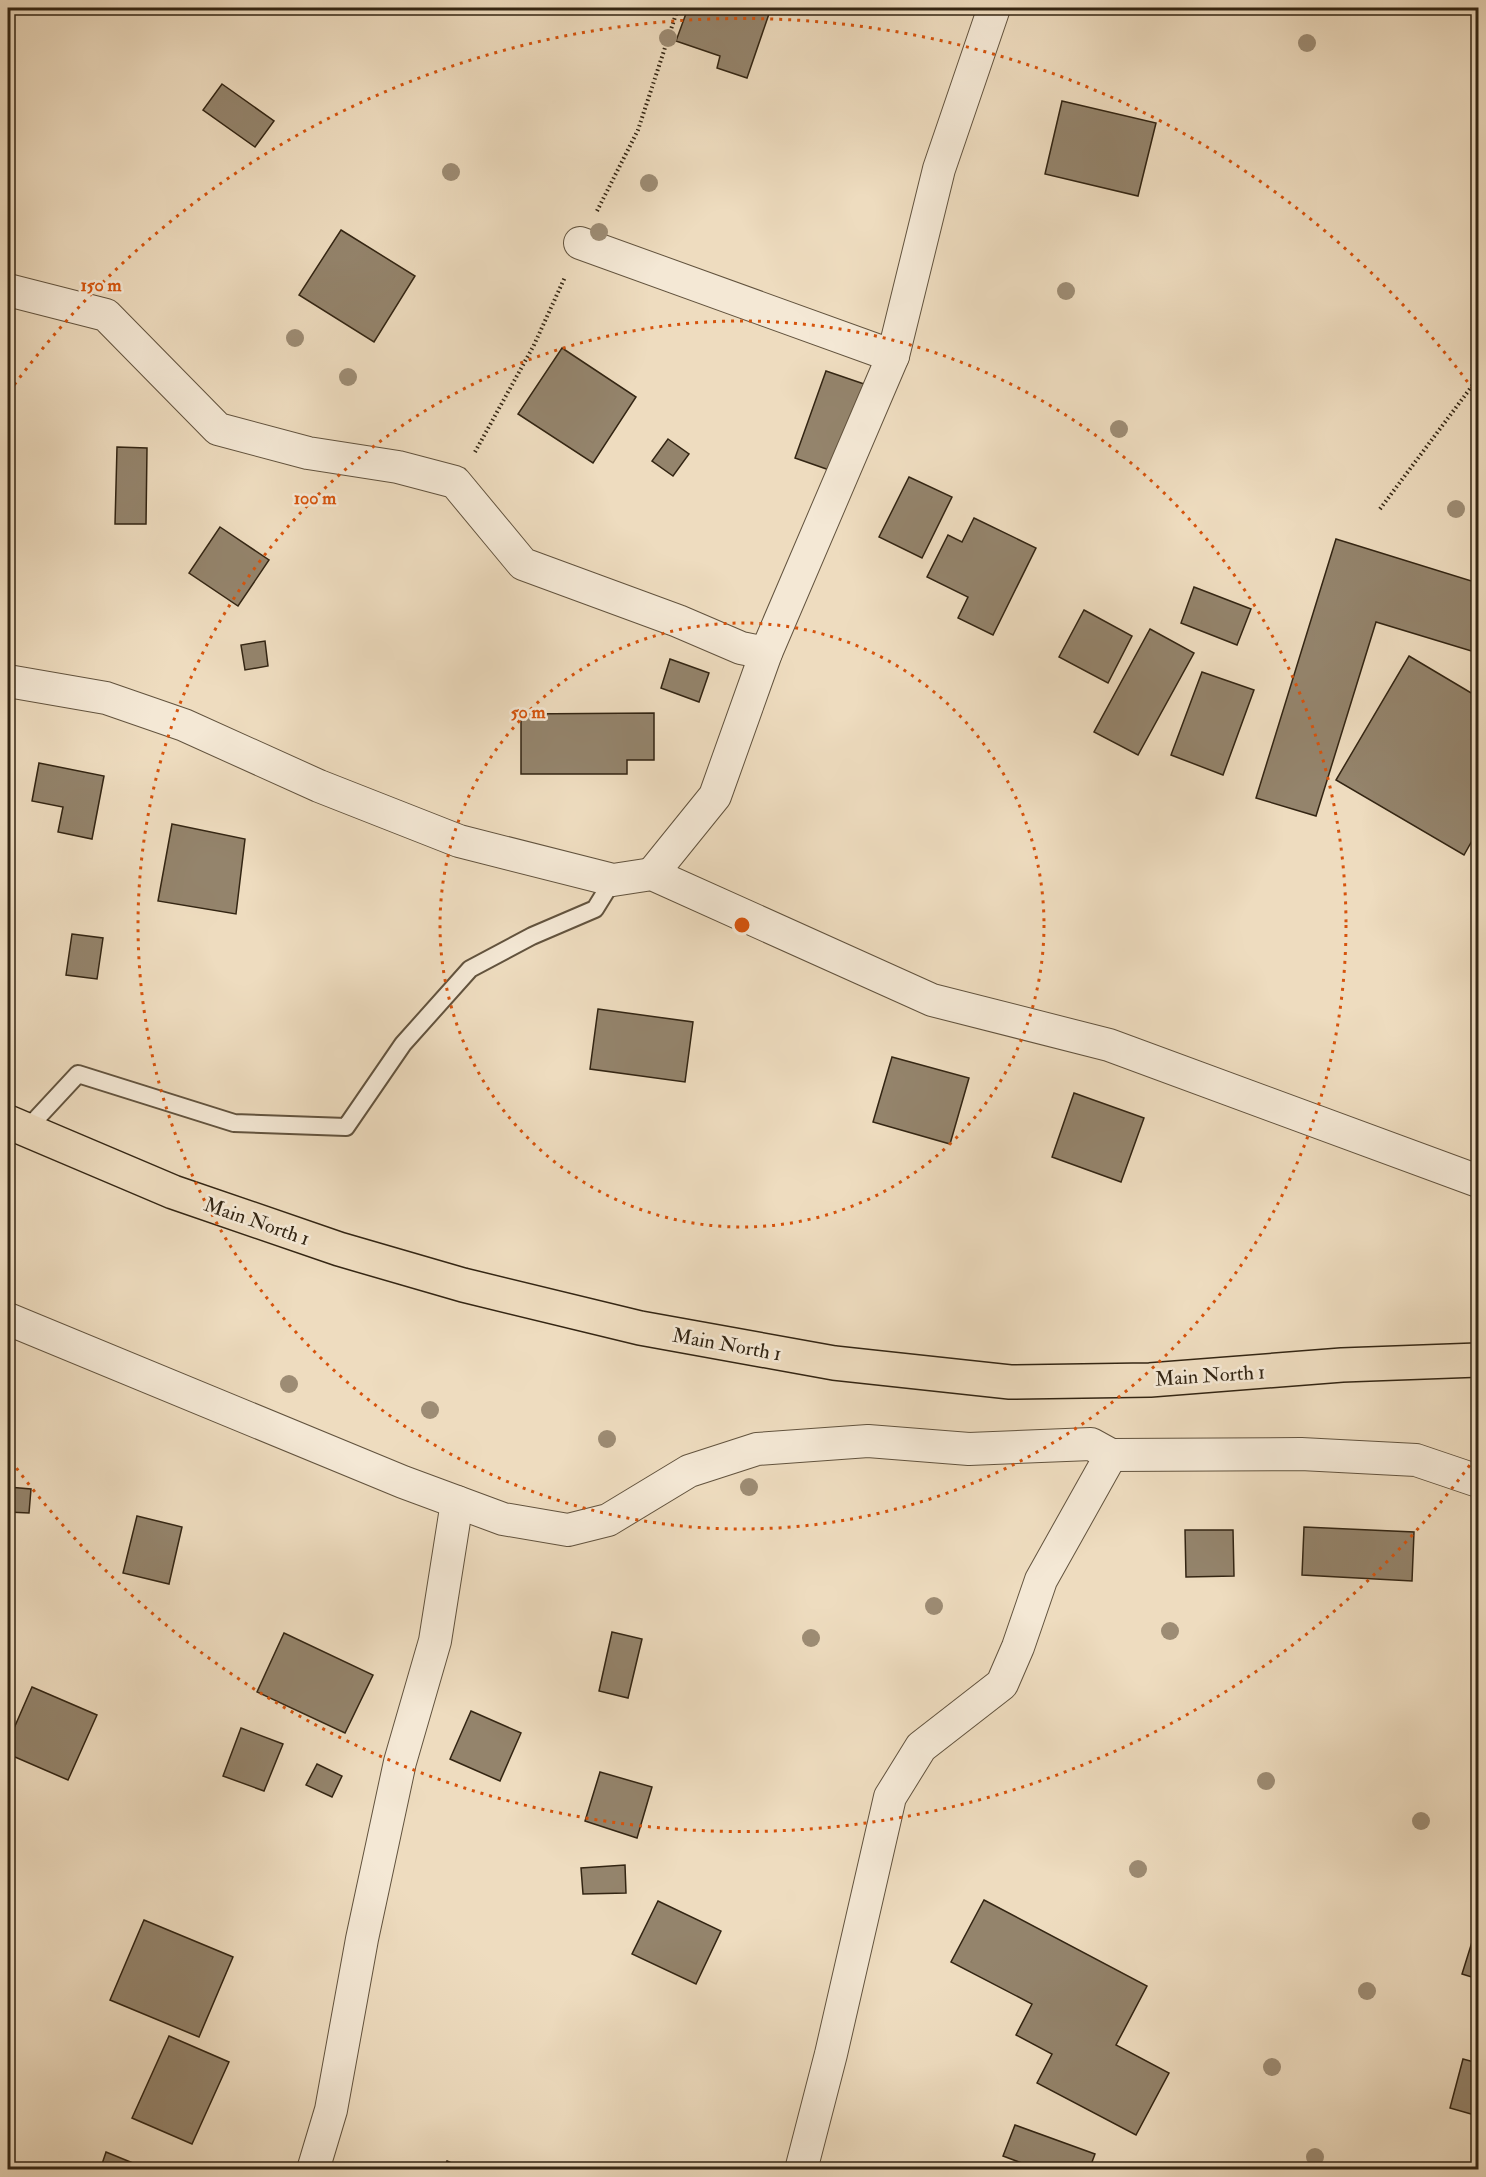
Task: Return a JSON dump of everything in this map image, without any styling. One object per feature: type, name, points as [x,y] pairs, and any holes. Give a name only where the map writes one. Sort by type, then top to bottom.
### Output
[{"type":"main road","name":"Main North 1","points":[[17,1126],[173,1192],[339,1249],[463,1285],[640,1328],[834,1363],[1010,1382],[1150,1380],[1342,1365],[1479,1360]]},
{"type":"street","points":[[652,874],[715,796],[766,654],[893,356],[939,169],[994,8]]},
{"type":"street","points":[[580,243],[893,356]]},
{"type":"street","points":[[8,290],[106,315],[218,429],[309,453],[398,467],[455,482],[523,564],[678,621],[741,648],[766,654]]},
{"type":"street","points":[[8,681],[106,698],[184,725],[319,786],[459,841],[613,880],[652,874],[932,1000],[1109,1045],[1479,1181]]},
{"type":"street","points":[[8,1319],[457,1502],[503,1519],[568,1530],[608,1520],[689,1471],[757,1449],[868,1441],[969,1449],[1091,1444],[1111,1455],[1301,1454],[1416,1460],[1479,1481]]},
{"type":"street","points":[[801,2169],[831,2054],[890,1797],[921,1747],[1002,1684],[1018,1647],[1041,1581],[1111,1455]]},
{"type":"street","points":[[313,2169],[331,2110],[362,1939],[400,1762],[435,1641],[457,1502]]},
{"type":"lane","points":[[17,1126],[78,1074],[234,1123],[346,1127],[404,1044],[470,969],[532,936],[595,909],[613,880]]},
{"type":"path","points":[[1380,509],[1479,378]]},
{"type":"building","points":[[688,8],[771,8],[747,78],[717,68],[720,56],[676,41]]},
{"type":"building","points":[[222,84],[274,121],[255,147],[203,110]]},
{"type":"building","points":[[1062,101],[1156,123],[1138,196],[1045,174]]},
{"type":"building","points":[[341,230],[415,276],[374,342],[299,295]]},
{"type":"building","points":[[562,348],[636,397],[593,463],[518,414]]},
{"type":"building","points":[[826,371],[867,385],[835,472],[795,458]]},
{"type":"building","points":[[668,439],[689,454],[673,476],[652,461]]},
{"type":"building","points":[[117,447],[147,448],[146,524],[115,524]]},
{"type":"building","points":[[909,477],[952,497],[922,558],[879,537]]},
{"type":"building","points":[[974,518],[1036,548],[993,635],[958,618],[968,597],[927,577],[948,535],[962,542]]},
{"type":"building","points":[[220,527],[269,560],[238,606],[189,573]]},
{"type":"building","points":[[1336,539],[1478,583],[1478,653],[1376,622],[1316,816],[1256,798]]},
{"type":"building","points":[[1194,587],[1251,609],[1237,645],[1181,623]]},
{"type":"building","points":[[1084,610],[1132,636],[1108,683],[1059,657]]},
{"type":"building","points":[[1150,629],[1194,653],[1138,755],[1094,732]]},
{"type":"building","points":[[265,641],[268,666],[245,670],[241,645]]},
{"type":"building","points":[[1409,656],[1478,697],[1478,830],[1464,855],[1336,780]]},
{"type":"building","points":[[670,659],[709,673],[699,702],[661,688]]},
{"type":"building","points":[[1202,672],[1254,690],[1223,775],[1171,755]]},
{"type":"building","points":[[654,713],[654,760],[627,760],[627,774],[521,774],[521,714]]},
{"type":"building","points":[[39,763],[104,776],[92,839],[58,832],[63,807],[32,801]]},
{"type":"building","points":[[172,824],[245,839],[236,914],[158,901]]},
{"type":"building","points":[[72,934],[103,938],[97,979],[66,975]]},
{"type":"building","points":[[598,1009],[693,1022],[685,1082],[590,1069]]},
{"type":"building","points":[[892,1057],[969,1078],[950,1144],[873,1122]]},
{"type":"building","points":[[1074,1093],[1144,1118],[1121,1182],[1052,1157]]},
{"type":"building","points":[[8,1487],[31,1489],[29,1513],[8,1512]]},
{"type":"building","points":[[137,1516],[182,1527],[169,1584],[123,1573]]},
{"type":"building","points":[[1304,1527],[1414,1532],[1412,1581],[1302,1575]]},
{"type":"building","points":[[1185,1530],[1233,1530],[1234,1576],[1186,1577]]},
{"type":"building","points":[[612,1632],[642,1639],[628,1698],[599,1691]]},
{"type":"building","points":[[284,1633],[373,1675],[345,1733],[257,1692]]},
{"type":"building","points":[[32,1687],[97,1715],[68,1780],[8,1754],[8,1742]]},
{"type":"building","points":[[471,1711],[521,1733],[500,1781],[450,1759]]},
{"type":"building","points":[[241,1728],[283,1744],[264,1791],[223,1776]]},
{"type":"building","points":[[317,1764],[342,1776],[332,1797],[306,1785]]},
{"type":"building","points":[[600,1772],[652,1787],[637,1838],[585,1821]]},
{"type":"building","points":[[625,1865],[626,1893],[583,1894],[581,1868]]},
{"type":"building","points":[[984,1900],[1147,1986],[1116,2045],[1169,2073],[1136,2135],[1037,2083],[1052,2054],[1016,2035],[1032,2004],[951,1962]]},
{"type":"building","points":[[658,1901],[721,1931],[696,1984],[632,1954]]},
{"type":"building","points":[[144,1920],[233,1957],[199,2037],[110,2000]]},
{"type":"building","points":[[1478,1926],[1478,1979],[1462,1974]]},
{"type":"building","points":[[169,2036],[229,2062],[192,2144],[132,2118]]},
{"type":"building","points":[[1463,2059],[1478,2063],[1478,2116],[1450,2108]]},
{"type":"building","points":[[1015,2125],[1095,2154],[1089,2170],[1040,2170],[1003,2156]]},
{"type":"building","points":[[106,2152],[150,2170],[100,2170]]},
{"type":"building","points":[[447,2161],[467,2170],[443,2170]]}]
